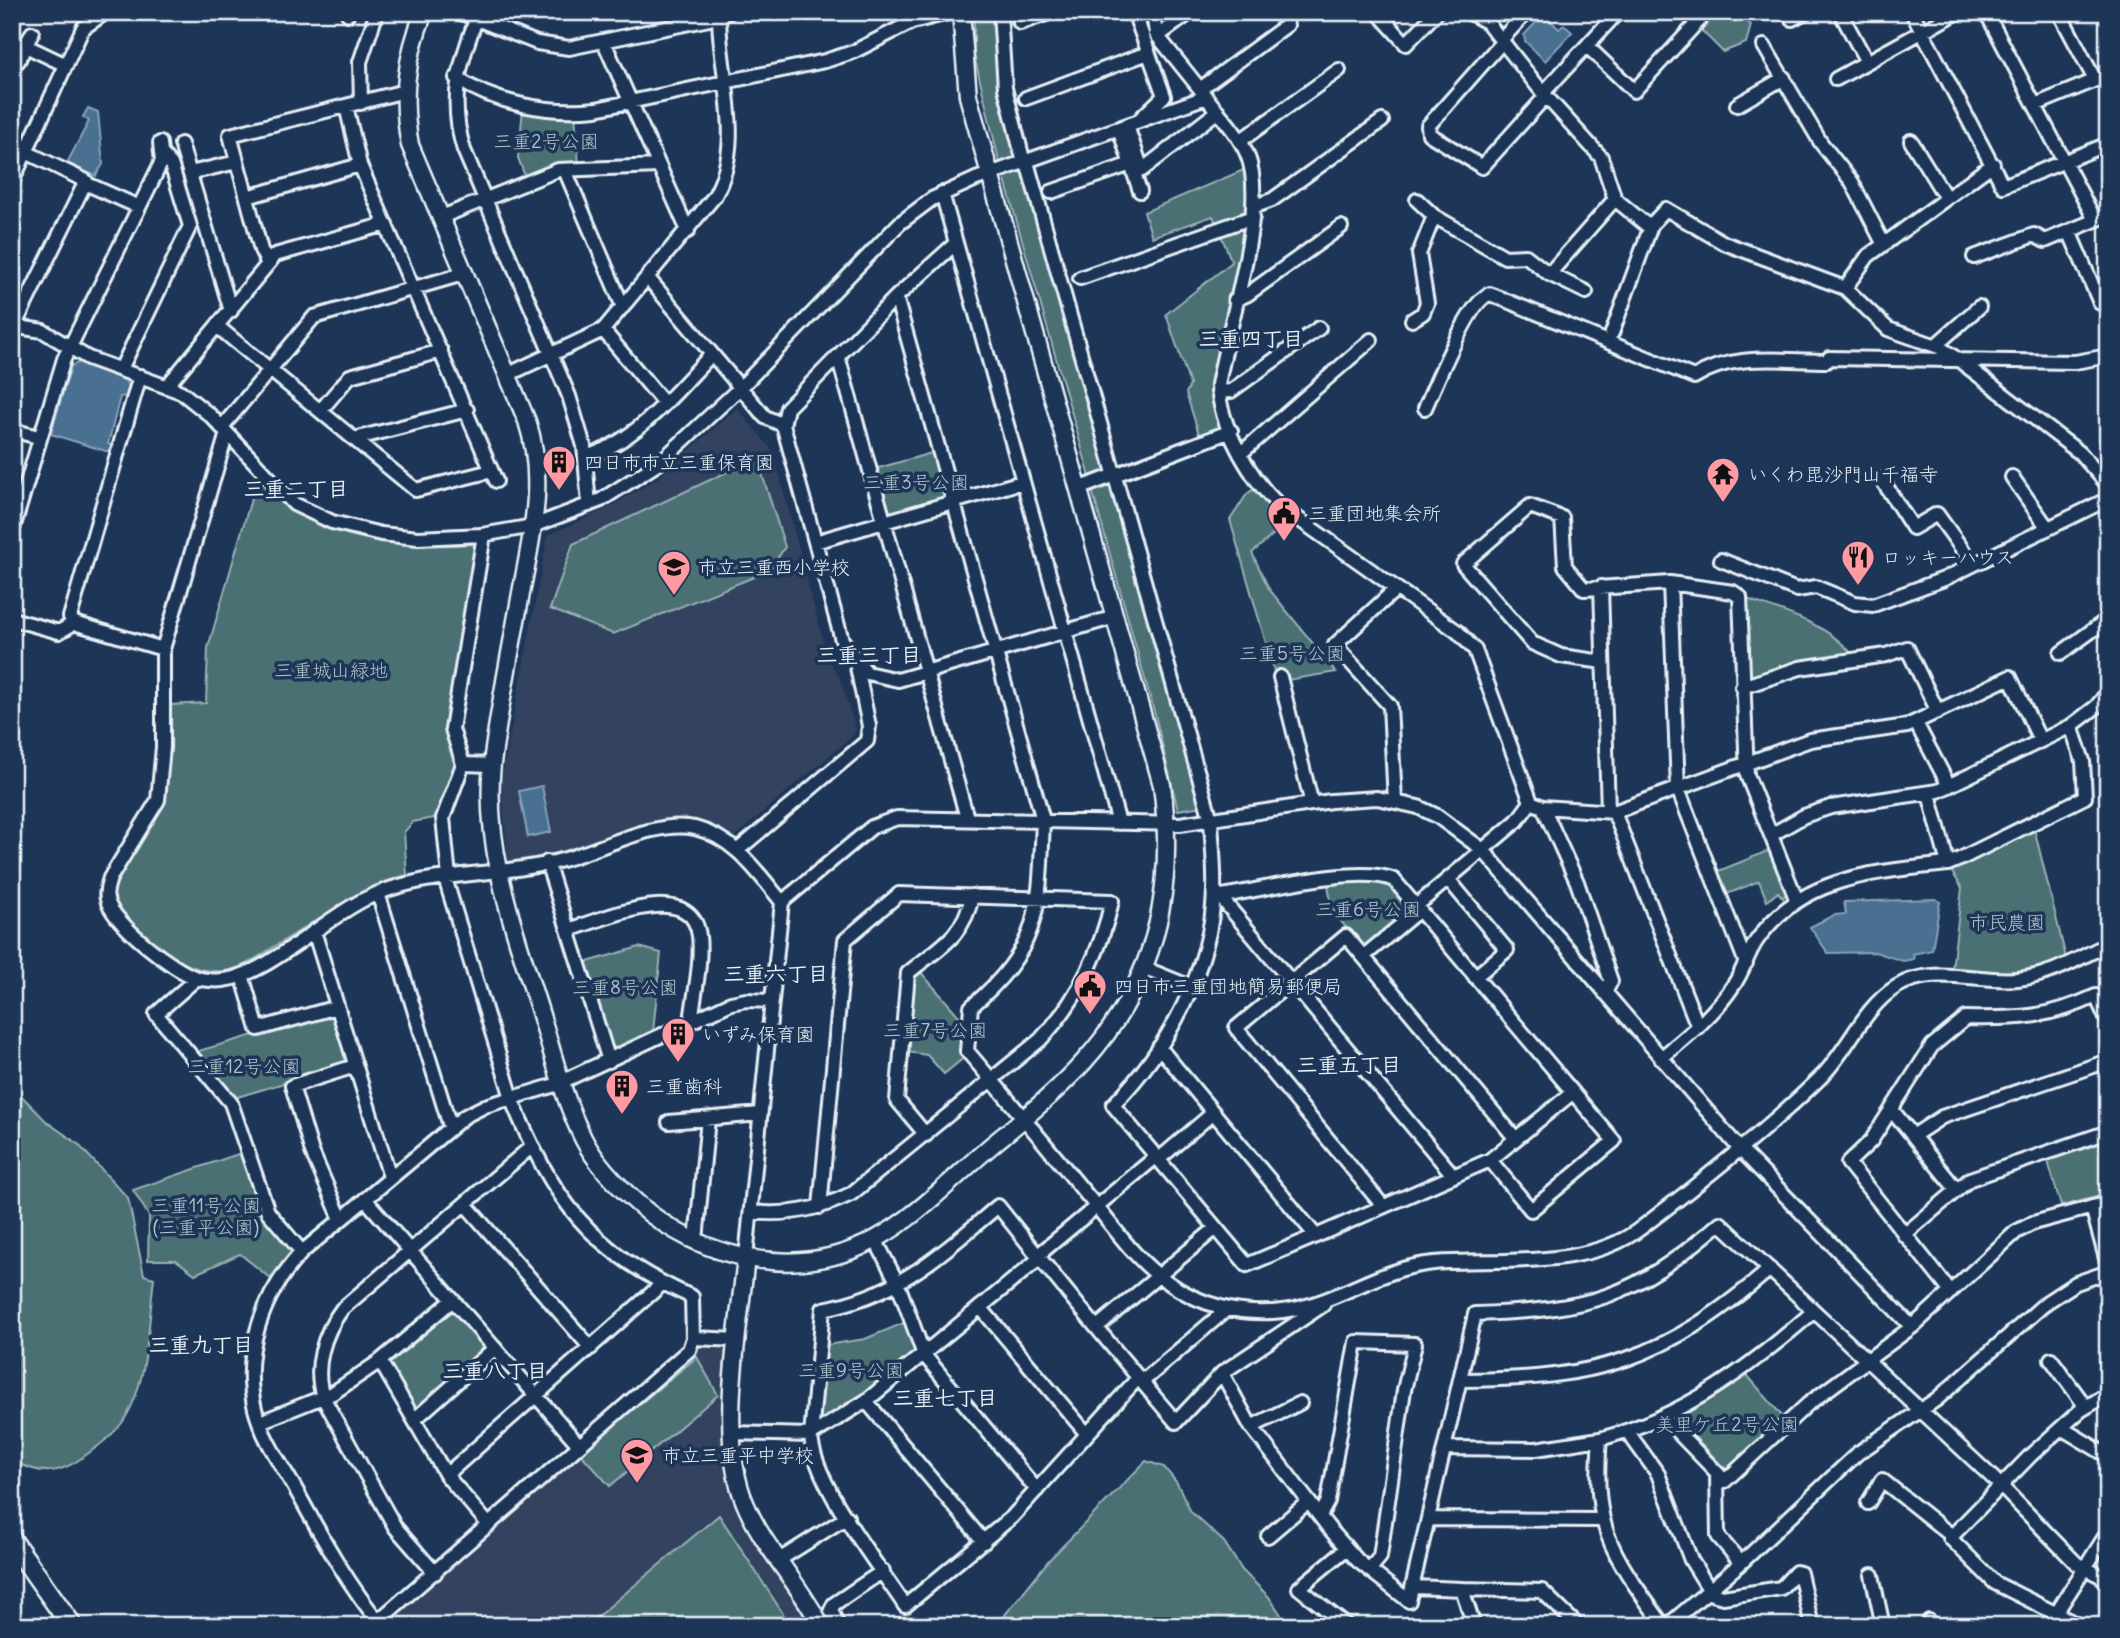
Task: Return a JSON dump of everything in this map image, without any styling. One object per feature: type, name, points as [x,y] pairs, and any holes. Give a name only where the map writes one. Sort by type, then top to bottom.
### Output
[{"type":"highway","points":[[12,1541],[72,1626]]},
{"type":"street","points":[[12,182],[83,28],[106,12]]},
{"type":"street","points":[[361,103],[359,69],[377,12]]},
{"type":"street","points":[[424,12],[411,48],[405,91],[410,145],[527,421],[537,456],[533,526],[492,765],[491,806],[498,871],[562,1082],[586,1145],[616,1181],[649,1212],[709,1248],[776,1263],[815,1260],[849,1251],[875,1239],[1076,1074],[1117,1019],[1144,968],[1163,897],[1167,824],[1162,785],[989,176],[966,85],[961,12]]},
{"type":"street","points":[[459,12],[478,16],[551,46],[569,48],[722,13],[730,139],[727,168],[714,197],[603,330],[507,376]]},
{"type":"street","points":[[456,78],[505,99],[542,108],[578,111],[632,103],[846,55],[912,17],[951,12]]},
{"type":"street","points":[[1000,12],[1006,88],[1211,820],[1218,894],[1191,987],[1159,1047],[1132,1086],[1113,1105],[1247,1265],[1490,1160],[1572,1093]]},
{"type":"street","points":[[1020,23],[1052,12]]},
{"type":"street","points":[[1127,126],[1164,96],[1134,12]]},
{"type":"street","points":[[1153,12],[1158,36],[1240,141],[1254,176],[1254,211],[1218,392],[1240,454],[1258,482],[1280,506],[1462,636],[1478,655],[1537,805],[1577,883],[1611,981],[1605,993]]},
{"type":"street","points":[[1158,36],[1191,12]]},
{"type":"street","points":[[1382,12],[1381,16],[1406,44],[1437,12]]},
{"type":"street","points":[[1468,12],[1482,18],[1503,40],[1545,94],[1601,157],[1615,199],[1643,223],[1649,227],[1666,209],[1724,243],[1845,288],[1888,329],[1936,345],[1960,361],[2080,453],[2108,485]]},
{"type":"street","points":[[1527,12],[1428,126],[1429,134],[1482,167],[1618,12]]},
{"type":"street","points":[[1587,46],[1634,90],[1707,12]]},
{"type":"street","points":[[1792,19],[1805,12]]},
{"type":"street","points":[[1840,12],[1867,62]]},
{"type":"street","points":[[1912,12],[2003,186],[2108,144]]},
{"type":"street","points":[[1836,79],[1958,12]]},
{"type":"street","points":[[1974,257],[2034,235],[2045,241],[2101,217],[2065,162],[1986,12]]},
{"type":"street","points":[[2035,105],[2101,77],[2059,12]]},
{"type":"street","points":[[478,16],[456,78],[455,105],[461,139],[553,355],[580,427],[586,457],[589,505]]},
{"type":"street","points":[[85,183],[13,326],[43,331],[88,358],[167,386],[194,400],[294,504],[310,513],[381,534],[418,538],[484,535],[533,526],[589,505],[649,471],[741,387],[900,223],[942,193],[1127,126],[1203,93],[1287,25]]},
{"type":"street","points":[[18,61],[32,33]]},
{"type":"street","points":[[604,42],[688,231]]},
{"type":"street","points":[[26,46],[66,65]]},
{"type":"street","points":[[1764,46],[1821,143],[1852,182],[1883,243]]},
{"type":"street","points":[[1026,98],[1149,53]]},
{"type":"street","points":[[1240,141],[1339,70]]},
{"type":"street","points":[[1737,105],[1784,78]]},
{"type":"street","points":[[268,264],[230,135],[405,91]]},
{"type":"street","points":[[218,327],[416,490],[493,476],[415,288],[360,165],[346,106]]},
{"type":"street","points":[[1127,126],[1142,170],[1218,111]]},
{"type":"street","points":[[1080,278],[1254,211],[1382,121]]},
{"type":"street","points":[[1127,126],[1130,164],[1140,191]]},
{"type":"street","points":[[1911,141],[1946,198]]},
{"type":"street","points":[[181,144],[230,311]]},
{"type":"street","points":[[12,532],[38,438],[70,347],[162,161],[160,148],[171,164],[190,226],[121,369]]},
{"type":"street","points":[[26,152],[139,207]]},
{"type":"street","points":[[190,173],[237,162]]},
{"type":"street","points":[[1051,192],[1130,164]]},
{"type":"street","points":[[1845,288],[1868,256],[1883,243],[1993,164]]},
{"type":"street","points":[[247,197],[360,165]]},
{"type":"street","points":[[439,218],[540,175],[565,170],[659,166]]},
{"type":"street","points":[[565,170],[623,307]]},
{"type":"street","points":[[942,193],[1119,823]]},
{"type":"street","points":[[1549,274],[1615,199]]},
{"type":"street","points":[[1417,200],[1434,216],[1505,257],[1526,256],[1549,274],[1586,292]]},
{"type":"street","points":[[1412,320],[1423,313],[1427,303],[1419,254],[1434,216]]},
{"type":"street","points":[[1612,333],[1652,223]]},
{"type":"street","points":[[167,386],[275,255],[386,224]]},
{"type":"street","points":[[1235,300],[1248,294],[1341,227]]},
{"type":"street","points":[[2070,231],[2100,303],[2108,299]]},
{"type":"street","points":[[956,243],[896,296],[787,408],[783,425],[842,640],[856,662],[867,673],[889,680],[927,673],[1115,617]]},
{"type":"street","points":[[463,274],[314,317],[269,369],[225,430],[163,649],[163,747],[158,800],[110,878],[106,898],[110,908],[142,941],[171,964],[197,978],[223,980],[242,975],[378,893],[447,878],[560,861],[661,829],[681,826],[707,832],[738,850],[782,902]]},
{"type":"street","points":[[648,278],[765,417],[783,425]]},
{"type":"street","points":[[1425,408],[1457,335],[1466,325],[1479,299],[1490,294],[1693,377],[1713,365],[1734,360],[1905,358],[2076,362],[2108,356]]},
{"type":"street","points":[[896,296],[1043,820],[1040,898],[1032,931],[1020,955],[995,987],[971,1007],[967,1051],[1159,1276],[1196,1299],[1226,1310],[1285,1311],[1342,1292],[1389,1271],[1415,1265],[1568,1256],[1602,1251],[1640,1229],[1820,1078],[1875,1006],[1899,985],[1918,978],[1944,975],[1990,979],[2031,977],[2054,970],[2108,944]]},
{"type":"street","points":[[1936,345],[1979,307]]},
{"type":"street","points":[[1218,392],[1230,391],[1319,328]]},
{"type":"street","points":[[603,330],[664,403]]},
{"type":"street","points":[[1240,454],[1371,340]]},
{"type":"street","points":[[320,411],[350,376],[441,351]]},
{"type":"street","points":[[586,457],[611,446],[664,403],[712,354]]},
{"type":"street","points":[[838,356],[967,818]]},
{"type":"street","points":[[140,376],[70,617],[74,623],[163,649]]},
{"type":"street","points":[[354,439],[467,410]]},
{"type":"street","points":[[12,430],[38,438]]},
{"type":"street","points":[[1078,488],[1231,431]]},
{"type":"street","points":[[2012,477],[2047,527]]},
{"type":"street","points":[[1882,480],[1913,528],[1937,514],[1973,564]]},
{"type":"street","points":[[815,542],[1023,482]]},
{"type":"street","points":[[1721,560],[1797,590],[1816,587],[1865,605],[1912,591],[2108,499]]},
{"type":"street","points":[[1603,662],[1561,656],[1532,643],[1463,564],[1530,506],[1562,518],[1565,566],[1584,589],[1670,583],[1733,592],[1740,597],[1746,765],[1770,835],[1797,901]]},
{"type":"street","points":[[484,535],[452,729],[463,764],[444,809],[447,878],[512,1098],[531,1147],[556,1193],[609,1249],[663,1284],[692,1297],[693,1338],[688,1350],[380,1624],[349,1582],[260,1422],[251,1376],[258,1331],[272,1290],[302,1252],[450,1126],[475,1110],[512,1098],[562,1082],[736,1002],[770,1001]]},
{"type":"street","points":[[1670,583],[1678,789],[1746,963]]},
{"type":"street","points":[[1601,587],[1611,811],[1698,1027]]},
{"type":"street","points":[[1395,589],[1335,645],[1390,706],[1395,802]]},
{"type":"street","points":[[12,618],[59,632],[74,623]]},
{"type":"street","points":[[2062,653],[2108,619]]},
{"type":"street","points":[[1742,687],[1800,668],[1886,656],[1907,648],[1938,712]]},
{"type":"street","points":[[738,850],[867,741],[869,726],[856,662]]},
{"type":"street","points":[[1280,677],[1312,804]]},
{"type":"street","points":[[1364,956],[1448,879],[1537,805],[1611,811],[1821,737],[1916,723],[2010,677],[2040,740]]},
{"type":"street","points":[[1770,835],[1804,816],[1831,807],[1929,794],[1948,786],[2071,726],[2096,707],[2108,692]]},
{"type":"street","points":[[1916,723],[1948,786]]},
{"type":"street","points":[[1661,1058],[1714,1013],[1746,963],[1757,940],[1797,901],[1847,878],[1948,864],[2085,797],[2083,761],[2071,726]]},
{"type":"street","points":[[463,764],[492,765]]},
{"type":"street","points":[[1929,794],[1948,864]]},
{"type":"street","points":[[821,1626],[744,1502],[733,1462],[731,1433],[770,1001],[782,902],[878,823],[897,818],[967,818],[1167,824],[1367,799],[1418,807],[1448,821],[1483,850],[1739,1148],[1912,1327]]},
{"type":"street","points":[[547,862],[609,1061]]},
{"type":"street","points":[[1218,894],[1368,874],[1392,879],[1614,1141],[1531,1210],[1490,1160]]},
{"type":"street","points":[[1448,879],[1507,950],[1475,977]]},
{"type":"street","points":[[378,893],[450,1126]]},
{"type":"street","points":[[751,1212],[776,1214],[820,1207],[860,1189],[1040,1040],[1071,1002],[1097,954],[1112,901],[899,894],[845,940],[820,1207]]},
{"type":"street","points":[[1218,894],[1453,1175]]},
{"type":"street","points":[[926,1135],[897,1100],[908,973],[961,928],[968,915],[972,896]]},
{"type":"street","points":[[568,930],[649,906],[666,904],[683,910],[695,924],[699,938],[691,1022]]},
{"type":"street","points":[[314,931],[390,1177]]},
{"type":"street","points":[[1383,1206],[1236,1028],[1346,936],[1516,1139]]},
{"type":"street","points":[[1144,968],[1191,987]]},
{"type":"street","points":[[242,975],[258,1029],[337,1007]]},
{"type":"street","points":[[197,978],[156,1014],[231,1103],[268,1212],[302,1252]]},
{"type":"street","points":[[1951,1292],[1848,1163],[1871,1141],[1932,1046],[1966,1018],[2021,1019],[2049,1015],[2096,996],[2108,1022]]},
{"type":"street","points":[[1159,1047],[1316,1236]]},
{"type":"street","points":[[1913,1136],[1942,1117],[2108,1060]]},
{"type":"street","points":[[341,1219],[312,1152],[292,1086],[355,1066]]},
{"type":"street","points":[[1892,1110],[1956,1189]]},
{"type":"street","points":[[731,1433],[811,1435],[866,1401],[924,1355],[1097,1206],[1213,1113]]},
{"type":"street","points":[[669,1122],[760,1114]]},
{"type":"street","points":[[696,1240],[708,1119]]},
{"type":"street","points":[[1904,1235],[1956,1189],[1980,1174],[2108,1132]]},
{"type":"street","points":[[435,1573],[395,1527],[324,1399],[320,1366],[329,1328],[342,1309],[531,1147]]},
{"type":"street","points":[[365,1199],[579,1445]]},
{"type":"street","points":[[1664,1418],[1725,1481],[1808,1405],[1912,1327],[2016,1232],[2033,1223],[2108,1203]]},
{"type":"street","points":[[465,1204],[591,1348]]},
{"type":"street","points":[[1226,1310],[1141,1379],[984,1542],[905,1606],[821,1476],[812,1451],[811,1435],[823,1309],[850,1304],[898,1284],[925,1266],[998,1206],[1039,1257],[1141,1379],[1176,1422],[1222,1373],[1342,1292]]},
{"type":"street","points":[[2092,1208],[2108,1266]]},
{"type":"street","points":[[1222,1373],[1251,1427],[1346,1549],[1409,1601],[1475,1314],[1540,1312],[1574,1307],[1607,1297],[1671,1265],[1720,1223],[1922,1410],[2084,1569],[2108,1580]]},
{"type":"street","points":[[1097,1327],[1216,1228]]},
{"type":"street","points":[[875,1239],[898,1284],[924,1355],[1037,1490]]},
{"type":"street","points":[[1460,1380],[1522,1379],[1573,1374],[1642,1355],[1710,1318],[1770,1269]]},
{"type":"street","points":[[1600,1438],[1601,1520],[1616,1557],[1665,1626],[1710,1591],[1858,1453],[1922,1410],[2056,1294],[2085,1279],[2108,1272]]},
{"type":"street","points":[[446,1475],[663,1284]]},
{"type":"street","points":[[260,1422],[324,1399],[380,1361],[453,1300]]},
{"type":"street","points":[[980,1307],[1087,1434]]},
{"type":"street","points":[[1446,1448],[1536,1449],[1627,1432],[1664,1418],[1745,1370],[1814,1311]]},
{"type":"street","points":[[693,1338],[738,1340]]},
{"type":"street","points":[[1320,1516],[1328,1501],[1356,1342],[1415,1344],[1405,1390],[1380,1557],[1370,1570]]},
{"type":"street","points":[[414,1420],[495,1348]]},
{"type":"street","points":[[2051,1359],[2086,1407]]},
{"type":"street","points":[[380,1361],[446,1475],[489,1525]]},
{"type":"street","points":[[2081,1626],[1995,1583],[1950,1538],[2032,1454],[2086,1407],[2107,1395]]},
{"type":"street","points":[[866,1401],[984,1542]]},
{"type":"street","points":[[1251,1427],[1300,1403]]},
{"type":"street","points":[[2063,1429],[2108,1456]]},
{"type":"street","points":[[1627,1432],[1658,1474],[1691,1560],[1710,1591],[1723,1597],[1781,1588],[1796,1572],[1800,1573],[1812,1626]]},
{"type":"street","points":[[1717,1473],[1718,1536],[1741,1563]]},
{"type":"street","points":[[1868,1503],[1882,1480],[1952,1536]]},
{"type":"street","points":[[1268,1536],[1308,1502]]},
{"type":"street","points":[[779,1560],[847,1517]]},
{"type":"street","points":[[1429,1519],[1601,1520]]},
{"type":"street","points":[[2056,1613],[2108,1532]]},
{"type":"street","points":[[1346,1549],[1300,1588],[1346,1626]]},
{"type":"street","points":[[838,1626],[831,1610],[834,1604],[883,1572]]},
{"type":"street","points":[[1872,1575],[1881,1626]]},
{"type":"street","points":[[1413,1587],[1542,1591],[1578,1626]]},
{"type":"street","points":[[1462,1589],[1474,1626]]},
{"type":"shaded area","points":[[1544,14],[1559,29],[1564,25],[1572,32],[1545,61],[1525,41],[1524,35]]},
{"type":"shaded area","points":[[88,108],[98,112],[103,164],[96,176],[67,163],[89,121],[83,117]]},
{"type":"shaded area","points":[[80,362],[125,379],[130,390],[129,396],[120,397],[108,444],[114,446],[112,453],[51,434],[71,366]]},
{"type":"shaded area","name":"市立三重西小学校","points":[[737,408],[773,451],[828,659],[840,679],[856,730],[854,735],[735,836],[704,821],[665,821],[548,856],[508,862],[501,782],[548,535],[606,509],[658,478]]},
{"type":"shaded area","points":[[542,786],[551,832],[528,837],[519,791]]},
{"type":"shaded area","points":[[1936,899],[1940,902],[1932,950],[1913,954],[1914,959],[1903,961],[1875,952],[1828,953],[1810,927],[1834,915],[1846,914],[1844,902]]},
{"type":"shaded area","name":"市立三重平中学校","points":[[703,1344],[729,1346],[721,1444],[723,1463],[737,1507],[752,1535],[813,1626],[391,1626],[396,1614]]},
{"type":"green space","points":[[974,12],[995,12],[1017,154],[1014,159],[1000,165],[974,55]]},
{"type":"green space","points":[[1717,12],[1736,12],[1751,25],[1746,43],[1723,52],[1701,30]]},
{"type":"green space","name":"三重2号公園","points":[[523,109],[575,115],[579,165],[557,166],[525,176],[518,158]]},
{"type":"green space","points":[[1246,169],[1249,211],[1212,387],[1224,426],[1200,437],[1186,393],[1190,385],[1166,314],[1232,262],[1213,216],[1152,237],[1144,212]]},
{"type":"green space","points":[[1018,171],[1022,173],[1105,466],[1103,473],[1090,477],[1004,177]]},
{"type":"green space","name":"三重3号公園","points":[[935,452],[946,493],[943,499],[891,514],[887,511],[875,469]]},
{"type":"green space","points":[[757,458],[785,547],[769,571],[613,634],[550,609],[573,544]]},
{"type":"green space","name":"三重城山緑地","points":[[257,478],[280,499],[305,516],[357,537],[414,545],[475,544],[477,548],[450,708],[458,769],[439,817],[413,822],[404,832],[407,875],[357,896],[245,964],[230,970],[211,971],[190,966],[154,943],[120,910],[113,890],[163,801],[170,705],[206,703],[208,648]]},
{"type":"green space","points":[[1105,484],[1110,487],[1202,806],[1178,810],[1155,715],[1092,490]]},
{"type":"green space","name":"三重5号公園","points":[[1255,488],[1290,520],[1252,553],[1269,589],[1336,672],[1288,680],[1285,675],[1275,674],[1230,520],[1247,494]]},
{"type":"green space","points":[[1747,599],[1817,626],[1842,643],[1852,654],[1800,663],[1754,677],[1749,673]]},
{"type":"green space","name":"市民農園","points":[[2034,828],[2066,958],[2024,970],[1981,972],[1952,969],[1962,888],[1950,869]]},
{"type":"green space","points":[[1770,850],[1787,892],[1783,898],[1778,892],[1767,901],[1759,881],[1725,895],[1716,872]]},
{"type":"green space","name":"三重6号公園","points":[[1359,880],[1390,884],[1409,906],[1410,913],[1368,947],[1361,946],[1335,914],[1328,884]]},
{"type":"green space","name":"三重8号公園","points":[[639,947],[661,953],[653,1032],[615,1051],[609,1048],[584,963]]},
{"type":"green space","name":"三重7号公園","points":[[918,969],[965,1023],[966,1056],[944,1074],[927,1055],[907,1052],[913,975]]},
{"type":"green space","name":"三重12号公園","points":[[329,1013],[335,1016],[348,1059],[344,1065],[234,1098],[195,1052]]},
{"type":"green space","points":[[12,1086],[47,1122],[77,1143],[128,1198],[144,1275],[154,1278],[146,1353],[138,1390],[131,1407],[118,1428],[100,1444],[67,1467],[50,1471],[32,1469],[12,1461]]},
{"type":"green space","points":[[2108,1137],[2108,1194],[2061,1206],[2047,1158]]},
{"type":"green space","name":"三重11号公園 (三重平公園)","points":[[241,1153],[264,1215],[290,1246],[291,1253],[270,1278],[240,1254],[195,1274],[176,1260],[148,1260],[149,1216],[133,1190]]},
{"type":"green space","points":[[449,1310],[454,1310],[485,1346],[484,1352],[418,1410],[413,1409],[389,1367],[388,1360]]},
{"type":"green space","name":"三重9号公園","points":[[906,1322],[916,1348],[913,1354],[862,1397],[824,1420],[819,1417],[826,1345],[865,1339]]},
{"type":"green space","points":[[697,1357],[718,1395],[610,1486],[580,1453]]},
{"type":"green space","name":"美里ケ丘2号公園","points":[[1747,1375],[1783,1417],[1729,1467],[1723,1467],[1679,1420],[1680,1414]]},
{"type":"green space","points":[[1146,1461],[1164,1467],[1177,1483],[1191,1512],[1224,1542],[1242,1570],[1269,1597],[1287,1624],[996,1626],[1049,1560]]},
{"type":"green space","points":[[719,1515],[791,1626],[586,1626]]},
{"type":"place","name":"四日市市立三重保育園","points":[[559,492]]},
{"type":"place","name":"いくわ毘沙門山千福寺","points":[[1723,504]]},
{"type":"place","name":"三重団地集会所","points":[[1284,543]]},
{"type":"place","name":"ロッキーハウス","points":[[1858,587]]},
{"type":"place","name":"市立三重西小学校","points":[[674,597]]},
{"type":"place","name":"四日市三重団地簡易郵便局","points":[[1090,1016]]},
{"type":"place","name":"いずみ保育園","points":[[678,1064]]},
{"type":"place","name":"三重歯科","points":[[622,1116]]},
{"type":"place","name":"市立三重平中学校","points":[[637,1485]]},
{"type":"district","name":"三重四丁目","points":[[1251,338]]},
{"type":"district","name":"三重二丁目","points":[[296,488]]},
{"type":"district","name":"三重三丁目","points":[[869,654]]},
{"type":"district","name":"三重六丁目","points":[[776,973]]},
{"type":"district","name":"三重五丁目","points":[[1349,1064]]},
{"type":"district","name":"三重九丁目","points":[[201,1344]]},
{"type":"district","name":"三重八丁目","points":[[495,1370]]},
{"type":"district","name":"三重七丁目","points":[[945,1397]]}]
